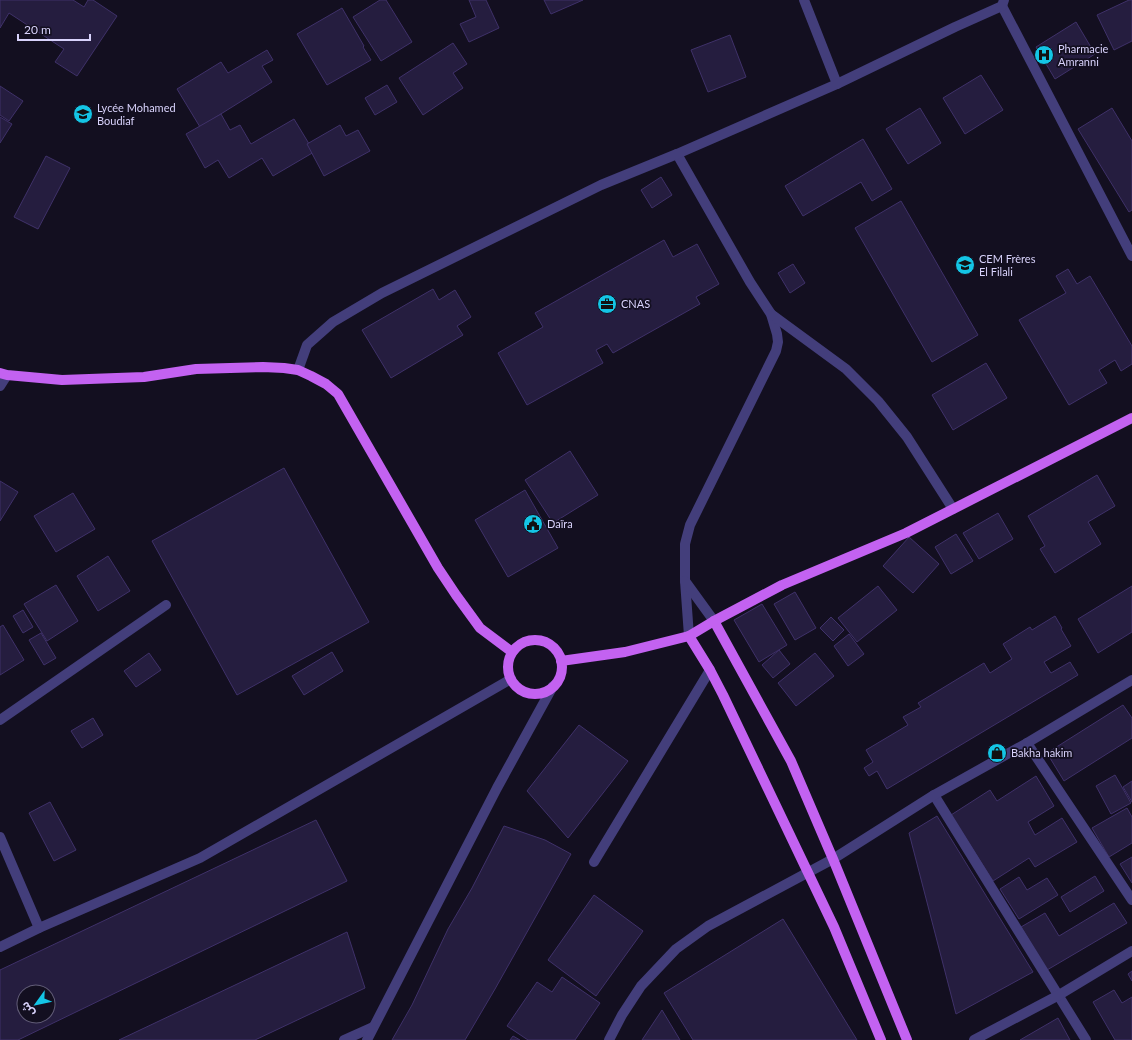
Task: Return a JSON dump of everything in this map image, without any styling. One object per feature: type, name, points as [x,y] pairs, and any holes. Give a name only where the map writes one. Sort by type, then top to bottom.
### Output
[{"type":"main road","points":[[3,374],[62,380],[144,377],[196,369],[263,367],[298,370],[326,384],[338,394],[438,568],[456,596],[480,628],[512,652]]},
{"type":"main road","points":[[561,661],[625,652],[689,636],[782,585],[906,533],[1132,418]]},
{"type":"main road","points":[[714,621],[791,761],[907,1040]]},
{"type":"main road","points":[[689,636],[724,695],[834,928],[881,1040]]},
{"type":"main road","points":[[536,640],[545,642],[553,647],[559,655],[561,661],[561,674],[557,682],[545,691],[536,693],[527,692],[519,688],[511,679],[508,670],[512,652],[518,645],[527,641],[536,640]]},
{"type":"street","points":[[804,0],[837,84]]},
{"type":"street","points":[[298,370],[307,345],[333,322],[382,294],[601,185],[677,154],[837,84],[1003,3],[1132,256]]},
{"type":"street","points":[[677,154],[750,282],[770,314],[777,334],[778,342],[776,351],[690,525],[685,544],[685,581],[689,636]]},
{"type":"street","points":[[770,314],[846,369],[878,401],[906,437],[953,510]]},
{"type":"street","points":[[0,386],[3,374]]},
{"type":"street","points":[[685,581],[714,621]]},
{"type":"street","points":[[0,720],[166,605]]},
{"type":"street","points":[[594,862],[710,670]]},
{"type":"street","points":[[0,947],[200,858],[511,679]]},
{"type":"street","points":[[609,1040],[622,1015],[641,986],[676,948],[708,926],[833,859],[934,795],[1131,683]]},
{"type":"street","points":[[367,1040],[498,788],[553,686]]},
{"type":"street","points":[[1027,743],[1132,900]]},
{"type":"street","points":[[934,795],[1086,1040]]},
{"type":"street","points":[[0,837],[40,928]]},
{"type":"street","points":[[974,1040],[1059,995],[1132,951]]},
{"type":"street","points":[[344,1040],[373,1027]]},
{"type":"building","points":[[0,0],[73,0],[84,7],[88,0],[93,0],[117,16],[77,76],[55,62],[64,49],[9,13],[0,28]]},
{"type":"building","points":[[380,0],[386,0],[412,42],[381,61],[353,17]]},
{"type":"building","points":[[469,0],[486,0],[499,28],[469,42],[460,24],[476,17]]},
{"type":"building","points":[[544,0],[583,0],[551,14]]},
{"type":"building","points":[[1132,0],[1132,41],[1114,50],[1097,15]]},
{"type":"building","points":[[342,8],[371,60],[327,85],[297,34]]},
{"type":"building","points":[[1076,22],[1095,54],[1055,79],[1036,47]]},
{"type":"building","points":[[730,35],[746,77],[708,92],[691,50]]},
{"type":"building","points":[[453,43],[467,64],[453,73],[463,88],[423,115],[399,78]]},
{"type":"building","points":[[267,50],[273,60],[262,66],[272,82],[200,127],[177,89],[221,62],[228,73]]},
{"type":"building","points":[[981,75],[1003,110],[965,134],[943,98]]},
{"type":"building","points":[[387,85],[397,102],[375,115],[365,98]]},
{"type":"building","points":[[0,86],[23,101],[9,121],[0,115]]},
{"type":"building","points":[[920,108],[941,143],[908,164],[886,129]]},
{"type":"building","points":[[1112,108],[1132,141],[1132,210],[1129,212],[1078,129]]},
{"type":"building","points":[[221,114],[230,130],[240,125],[251,144],[294,119],[314,152],[273,176],[262,158],[229,178],[218,160],[205,168],[186,134]]},
{"type":"building","points":[[0,117],[12,124],[0,143]]},
{"type":"building","points":[[340,125],[346,136],[358,130],[370,151],[324,176],[307,144]]},
{"type":"building","points":[[863,139],[892,189],[872,201],[861,182],[803,216],[785,186]]},
{"type":"building","points":[[46,156],[70,168],[38,229],[14,217]]},
{"type":"building","points":[[661,177],[672,195],[652,208],[641,190]]},
{"type":"building","points":[[901,201],[978,335],[932,362],[855,228]]},
{"type":"building","points":[[664,240],[673,257],[697,244],[719,284],[696,297],[700,304],[613,353],[607,344],[596,350],[603,363],[527,405],[498,353],[543,327],[535,313]]},
{"type":"building","points":[[793,264],[805,283],[790,293],[778,273]]},
{"type":"building","points":[[1068,269],[1077,284],[1090,276],[1132,346],[1132,364],[1121,371],[1115,360],[1099,370],[1107,383],[1069,405],[1019,320],[1066,293],[1056,276]]},
{"type":"building","points":[[433,289],[439,300],[455,290],[471,317],[457,326],[463,335],[391,378],[362,330]]},
{"type":"building","points":[[986,363],[1007,398],[953,430],[932,395]]},
{"type":"building","points":[[570,451],[598,495],[553,523],[525,480]]},
{"type":"building","points":[[284,468],[369,622],[237,695],[152,541]]},
{"type":"building","points":[[1097,475],[1115,506],[1088,522],[1101,544],[1055,573],[1040,549],[1045,546],[1028,516]]},
{"type":"building","points":[[0,481],[18,492],[0,521]]},
{"type":"building","points":[[525,490],[558,548],[508,577],[475,520]]},
{"type":"building","points":[[73,493],[95,529],[56,552],[34,516]]},
{"type":"building","points":[[998,513],[1013,539],[979,559],[963,533]]},
{"type":"building","points":[[956,534],[973,561],[951,574],[935,547]]},
{"type":"building","points":[[909,537],[939,564],[913,593],[883,566]]},
{"type":"building","points":[[108,556],[130,591],[98,611],[77,576]]},
{"type":"building","points":[[56,585],[78,621],[47,641],[24,604]]},
{"type":"building","points":[[878,586],[897,610],[857,642],[838,618]]},
{"type":"building","points":[[1132,586],[1132,632],[1098,653],[1078,619]]},
{"type":"building","points":[[795,592],[816,628],[795,640],[774,604]]},
{"type":"building","points":[[762,604],[787,645],[759,662],[734,620]]},
{"type":"building","points":[[23,610],[33,627],[23,633],[13,616]]},
{"type":"building","points":[[1055,616],[1071,646],[1044,662],[1051,673],[1070,662],[1078,675],[887,789],[877,771],[869,776],[864,768],[873,762],[866,750],[908,725],[903,717],[921,707],[918,703],[984,663],[990,673],[1012,659],[1003,644],[1030,627],[1032,630]]},
{"type":"building","points":[[831,617],[844,630],[833,641],[820,628]]},
{"type":"building","points":[[3,625],[24,660],[0,675],[0,627]]},
{"type":"building","points":[[41,633],[56,658],[44,665],[29,640]]},
{"type":"building","points":[[849,634],[864,654],[848,666],[834,646]]},
{"type":"building","points":[[779,650],[790,664],[773,678],[762,665]]},
{"type":"building","points":[[332,652],[343,671],[304,695],[292,676]]},
{"type":"building","points":[[149,653],[161,670],[136,687],[124,671]]},
{"type":"building","points":[[815,653],[834,676],[796,706],[778,683]]},
{"type":"building","points":[[1123,705],[1132,718],[1132,738],[1064,781],[1047,753]]},
{"type":"building","points":[[93,718],[103,735],[82,748],[71,731]]},
{"type":"building","points":[[579,725],[628,761],[568,838],[527,791]]},
{"type":"building","points":[[1115,775],[1131,803],[1111,814],[1096,786]]},
{"type":"building","points":[[1036,776],[1054,806],[1028,822],[1035,835],[1062,818],[1077,842],[1035,867],[1029,858],[993,881],[951,815],[990,790],[997,801]]},
{"type":"building","points":[[1132,781],[1132,802],[1123,787]]},
{"type":"building","points":[[50,802],[76,850],[54,861],[29,813]]},
{"type":"building","points":[[1127,808],[1132,817],[1132,843],[1109,857],[1092,828]]},
{"type":"building","points":[[937,816],[1033,972],[956,1014],[909,833]]},
{"type":"building","points":[[316,820],[347,881],[56,1022],[56,984],[16,984],[16,1024],[51,1024],[18,1040],[0,1040],[0,970]]},
{"type":"building","points":[[504,826],[545,840],[571,854],[465,1040],[392,1040],[412,1005],[448,929],[472,888]]},
{"type":"building","points":[[1132,857],[1132,883],[1120,864]]},
{"type":"building","points":[[1095,876],[1104,891],[1070,912],[1061,897]]},
{"type":"building","points":[[1019,877],[1027,890],[1047,878],[1058,895],[1019,919],[1000,889]]},
{"type":"building","points":[[594,895],[643,931],[596,996],[548,960]]},
{"type":"building","points":[[1114,903],[1127,923],[1047,970],[1021,927],[1045,913],[1059,936]]},
{"type":"building","points":[[783,919],[857,1040],[693,1040],[664,993]]},
{"type":"building","points":[[347,932],[365,988],[255,1040],[119,1040]]},
{"type":"building","points":[[1132,971],[1132,981],[1128,974]]},
{"type":"building","points":[[562,977],[600,1003],[575,1040],[528,1040],[507,1026],[537,982],[552,992]]},
{"type":"building","points":[[1114,990],[1122,1003],[1132,997],[1132,1040],[1115,1040],[1093,1002]]},
{"type":"building","points":[[662,1010],[680,1040],[642,1040]]},
{"type":"building","points":[[1058,1018],[1070,1040],[1020,1040]]},
{"type":"building","points":[[513,1036],[520,1040],[510,1040]]},
{"type":"place","name":"Pharmacie Amranni","points":[[1044,55]]},
{"type":"place","name":"Lycée Mohamed Boudiaf","points":[[83,114]]},
{"type":"place","name":"CEM Frères El Filali","points":[[965,265]]},
{"type":"place","name":"CNAS","points":[[607,304]]},
{"type":"place","name":"Daïra","points":[[533,524]]},
{"type":"place","name":"Bakha hakim","points":[[997,753]]}]
